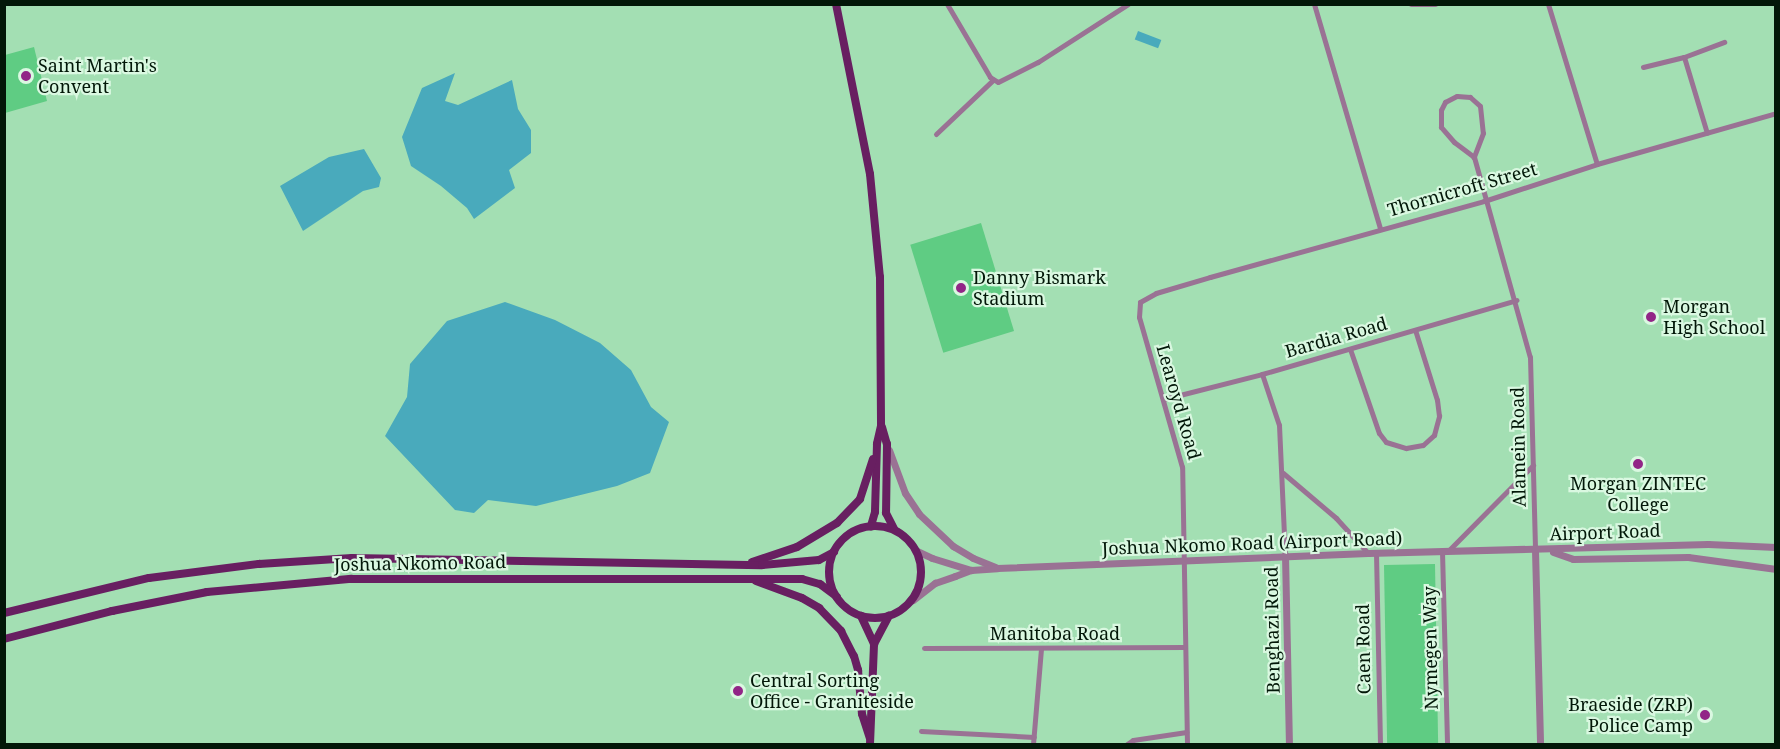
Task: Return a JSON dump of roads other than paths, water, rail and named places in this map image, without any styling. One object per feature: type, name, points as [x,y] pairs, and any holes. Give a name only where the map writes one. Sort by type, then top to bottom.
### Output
[{"type":"main road","points":[[836,4],[870,174],[880,277],[881,426],[886,513],[894,529]]},
{"type":"main road","points":[[871,525],[875,512],[882,444]]},
{"type":"main road","points":[[742,564],[797,547],[824,532],[854,508],[865,489],[882,444]]},
{"type":"main road","points":[[871,525],[894,529],[917,550],[922,576],[913,600],[902,610],[889,616],[861,616],[852,612],[837,597],[829,575],[834,552],[849,534],[871,525]]},
{"type":"main road","name":"Joshua Nkomo Road","points":[[4,614],[149,579],[259,564],[352,558],[796,564],[819,560],[834,552]]},
{"type":"main road","name":"Joshua Nkomo Road","points":[[4,639],[112,611],[207,592],[351,579],[814,581],[837,597]]},
{"type":"main road","points":[[750,579],[802,598],[819,608],[842,631],[856,663],[862,714],[870,741]]},
{"type":"main road","points":[[861,616],[874,644]]},
{"type":"main road","points":[[870,741],[874,644],[889,616]]},
{"type":"street","points":[[947,4],[992,78],[1002,81],[1038,62],[1128,4]]},
{"type":"street","points":[[1314,4],[1380,228]]},
{"type":"street","points":[[1411,4],[1435,4]]},
{"type":"street","points":[[1548,4],[1597,164]]},
{"type":"street","points":[[1643,67],[1684,57],[1724,42]]},
{"type":"street","points":[[1684,57],[1707,133]]},
{"type":"street","points":[[936,134],[992,78]]},
{"type":"street","name":"Alamein Road","points":[[1474,157],[1454,142],[1441,127],[1441,110],[1445,102],[1457,96],[1470,97],[1480,106],[1483,133],[1474,157],[1484,201],[1516,300],[1532,368],[1540,744]]},
{"type":"street","name":"Thornicroft Street","points":[[1156,293],[1380,228],[1484,201],[1597,164],[1776,113]]},
{"type":"street","name":"Learoyd Road","points":[[1156,293],[1140,302],[1138,310],[1182,467],[1187,744]]},
{"type":"street","name":"Bardia Road","points":[[1164,399],[1262,374],[1516,300]]},
{"type":"street","points":[[1350,349],[1379,433],[1386,442],[1406,448],[1423,445],[1434,435],[1439,416],[1437,400],[1415,330]]},
{"type":"street","name":"Benghazi Road","points":[[1262,374],[1279,425],[1283,473],[1289,744]]},
{"type":"street","points":[[882,444],[904,493],[919,514],[953,546],[997,568]]},
{"type":"street","points":[[1445,551],[1533,465]]},
{"type":"street","points":[[1283,473],[1336,518],[1372,553]]},
{"type":"street","name":"Airport Road","points":[[1535,550],[1708,544],[1776,547]]},
{"type":"street","points":[[917,550],[932,558],[971,570]]},
{"type":"street","name":"Joshua Nkomo Road (Airport Road)","points":[[971,570],[1285,555],[1535,550]]},
{"type":"street","name":"Airport Road","points":[[1535,550],[1561,553],[1573,559],[1688,557],[1776,569]]},
{"type":"street","name":"Nymegen Way","points":[[1445,551],[1447,744]]},
{"type":"street","name":"Caen Road","points":[[1372,553],[1380,744]]},
{"type":"street","points":[[913,600],[935,583],[971,570]]},
{"type":"street","name":"Manitoba Road","points":[[924,648],[1185,647]]},
{"type":"street","points":[[1033,744],[1041,649]]},
{"type":"street","points":[[921,731],[1034,737]]},
{"type":"street","points":[[1127,744],[1133,740],[1186,732]]},
{"type":"water","points":[[1138,31],[1161,40],[1158,48],[1135,39]]},
{"type":"water","points":[[455,73],[445,101],[458,105],[512,80],[518,109],[531,130],[531,153],[509,170],[515,188],[474,219],[467,208],[441,186],[411,166],[402,137],[422,88]]},
{"type":"water","points":[[364,149],[381,178],[379,187],[363,191],[303,231],[280,186],[329,157]]},
{"type":"water","points":[[505,302],[555,320],[600,343],[631,370],[651,407],[669,422],[650,473],[617,486],[536,506],[488,500],[474,513],[455,510],[385,436],[407,397],[410,364],[447,321]]},
{"type":"place","name":"Saint Martin's Convent","points":[[26,76]]},
{"type":"place","name":"Danny Bismark Stadium","points":[[961,288]]},
{"type":"place","name":"Morgan High School","points":[[1651,317]]},
{"type":"place","name":"Morgan ZINTEC College","points":[[1638,464]]},
{"type":"place","name":"Central Sorting Office - Graniteside","points":[[738,691]]},
{"type":"place","name":"Braeside (ZRP) Police Camp","points":[[1705,715]]}]
